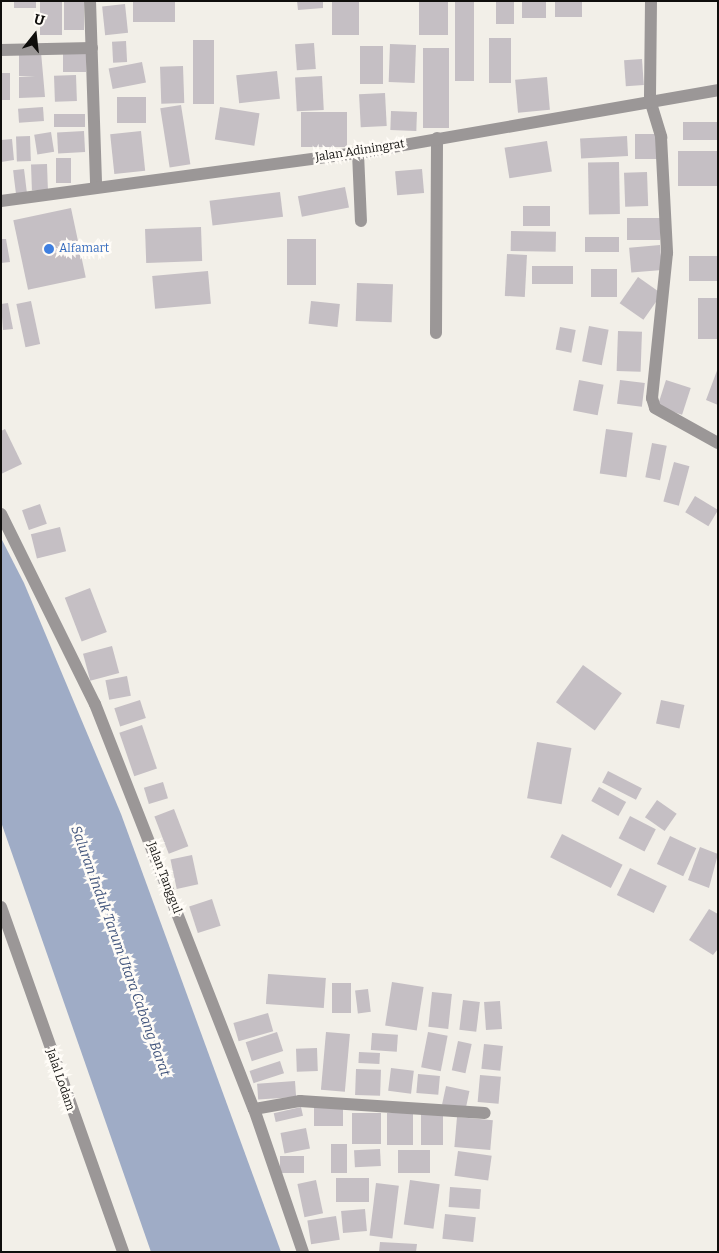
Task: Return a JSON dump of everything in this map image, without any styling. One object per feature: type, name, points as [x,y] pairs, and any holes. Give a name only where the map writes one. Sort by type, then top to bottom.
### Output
[{"type":"street","points":[[90,1],[96,186]]},
{"type":"street","points":[[651,1],[650,100],[661,137],[667,253],[653,403],[718,443]]},
{"type":"street","points":[[1,50],[92,48]]},
{"type":"street","name":"Jalan Adiningrat","points":[[1,201],[96,186],[358,153],[650,100],[718,90]]},
{"type":"street","points":[[436,333],[437,138]]},
{"type":"street","points":[[358,153],[361,221]]},
{"type":"street","name":"Jalan Tanggul","points":[[1,514],[95,704],[254,1109],[303,1252]]},
{"type":"street","name":"Jalal Lodam","points":[[1,907],[123,1252]]},
{"type":"street","points":[[254,1109],[300,1101],[485,1112]]},
{"type":"water","name":"Saluran Induk Tarum Utara Cabang Barat","points":[[1,538],[24,583],[121,814],[281,1252],[151,1252],[1,822]]},
{"type":"building","points":[[14,1],[36,1],[36,8],[14,8]]},
{"type":"building","points":[[40,1],[62,1],[62,35],[40,35]]},
{"type":"building","points":[[64,1],[84,1],[84,30],[64,30]]},
{"type":"building","points":[[133,1],[175,1],[175,22],[133,22]]},
{"type":"building","points":[[297,1],[323,1],[323,8],[298,10]]},
{"type":"building","points":[[332,1],[359,1],[359,35],[332,35]]},
{"type":"building","points":[[419,1],[448,1],[448,35],[419,35]]},
{"type":"building","points":[[455,1],[474,1],[474,81],[455,81]]},
{"type":"building","points":[[496,1],[514,1],[514,24],[496,24]]},
{"type":"building","points":[[522,1],[546,1],[546,18],[522,18]]},
{"type":"building","points":[[555,1],[582,1],[582,17],[555,17]]},
{"type":"building","points":[[125,4],[128,33],[105,35],[102,6]]},
{"type":"building","points":[[489,38],[511,38],[511,83],[489,83]]},
{"type":"building","points":[[193,40],[214,40],[214,104],[193,104]]},
{"type":"building","points":[[126,41],[127,62],[113,63],[112,42]]},
{"type":"building","points":[[314,43],[316,69],[297,70],[295,44]]},
{"type":"building","points":[[390,44],[416,45],[415,83],[389,82]]},
{"type":"building","points":[[360,46],[383,46],[383,84],[360,84]]},
{"type":"building","points":[[423,48],[449,48],[449,128],[423,128]]},
{"type":"building","points":[[19,52],[41,52],[45,97],[19,98],[19,77],[35,77],[19,76]]},
{"type":"building","points":[[63,52],[86,52],[86,72],[63,72]]},
{"type":"building","points":[[642,59],[644,85],[626,86],[624,60]]},
{"type":"building","points":[[142,62],[146,83],[113,89],[109,68]]},
{"type":"building","points":[[183,66],[184,103],[161,104],[160,67]]},
{"type":"building","points":[[277,71],[280,99],[239,103],[236,75]]},
{"type":"building","points":[[1,73],[10,73],[10,100],[1,100]]},
{"type":"building","points":[[76,75],[77,101],[55,102],[54,76]]},
{"type":"building","points":[[322,76],[324,110],[297,111],[295,77]]},
{"type":"building","points":[[547,77],[550,110],[518,113],[515,80]]},
{"type":"building","points":[[385,93],[387,126],[361,127],[359,94]]},
{"type":"building","points":[[117,97],[146,97],[146,123],[117,123]]},
{"type":"building","points":[[181,105],[190,164],[170,168],[160,108]]},
{"type":"building","points":[[43,107],[44,121],[19,123],[18,109]]},
{"type":"building","points":[[220,107],[260,113],[254,146],[215,140]]},
{"type":"building","points":[[391,111],[417,112],[416,131],[390,130]]},
{"type":"building","points":[[301,112],[347,112],[347,147],[301,147]]},
{"type":"building","points":[[54,114],[85,114],[85,127],[54,127]]},
{"type":"building","points":[[683,122],[718,122],[718,140],[683,140]]},
{"type":"building","points":[[84,131],[85,152],[58,153],[57,132]]},
{"type":"building","points":[[141,131],[145,171],[114,174],[110,134]]},
{"type":"building","points":[[51,132],[54,152],[37,154],[34,135]]},
{"type":"building","points":[[635,134],[659,134],[659,159],[635,159]]},
{"type":"building","points":[[16,136],[30,136],[31,161],[17,161]]},
{"type":"building","points":[[627,136],[628,156],[581,158],[580,138]]},
{"type":"building","points":[[12,139],[14,160],[1,162],[1,140]]},
{"type":"building","points":[[547,141],[552,172],[509,178],[505,148]]},
{"type":"building","points":[[678,151],[718,151],[718,186],[678,186]]},
{"type":"building","points":[[56,158],[71,158],[71,183],[56,183]]},
{"type":"building","points":[[619,162],[620,214],[589,215],[588,163]]},
{"type":"building","points":[[47,164],[48,190],[32,191],[31,165]]},
{"type":"building","points":[[24,169],[27,195],[16,196],[13,170]]},
{"type":"building","points":[[422,169],[424,193],[397,195],[395,171]]},
{"type":"building","points":[[647,172],[648,206],[625,207],[624,173]]},
{"type":"building","points":[[345,187],[349,208],[302,217],[298,196]]},
{"type":"building","points":[[280,192],[283,217],[213,225],[210,201]]},
{"type":"building","points":[[523,206],[550,206],[550,226],[523,226]]},
{"type":"building","name":"Alfamart","points":[[71,208],[86,277],[28,290],[13,220]]},
{"type":"building","points":[[627,218],[660,218],[660,240],[627,240]]},
{"type":"building","points":[[201,227],[202,261],[146,263],[145,229]]},
{"type":"building","points":[[511,231],[556,232],[556,252],[511,251]]},
{"type":"building","points":[[585,237],[619,237],[619,252],[585,252]]},
{"type":"building","points":[[1,239],[6,239],[10,262],[1,263]]},
{"type":"building","points":[[287,239],[316,239],[316,285],[287,285]]},
{"type":"building","points":[[660,245],[662,270],[631,273],[629,248]]},
{"type":"building","points":[[507,254],[527,255],[525,297],[505,296]]},
{"type":"building","points":[[689,256],[718,256],[718,281],[689,281]]},
{"type":"building","points":[[532,266],[573,266],[573,284],[532,284]]},
{"type":"building","points":[[591,269],[617,269],[617,297],[591,297]]},
{"type":"building","points":[[208,271],[211,304],[155,309],[152,276]]},
{"type":"building","points":[[638,277],[662,294],[643,320],[620,303]]},
{"type":"building","points":[[357,283],[393,284],[392,322],[356,321]]},
{"type":"building","points":[[698,298],[718,298],[718,339],[698,339]]},
{"type":"building","points":[[31,301],[40,344],[25,347],[16,304]]},
{"type":"building","points":[[311,301],[340,304],[337,327],[309,324]]},
{"type":"building","points":[[8,303],[13,329],[3,330],[1,304]]},
{"type":"building","points":[[589,326],[609,330],[602,365],[582,361]]},
{"type":"building","points":[[560,327],[576,330],[571,353],[556,350]]},
{"type":"building","points":[[618,331],[642,332],[641,372],[617,371]]},
{"type":"building","points":[[718,368],[718,405],[706,400]]},
{"type":"building","points":[[579,380],[604,385],[598,415],[573,410]]},
{"type":"building","points":[[620,380],[645,383],[642,407],[617,404]]},
{"type":"building","points":[[666,380],[691,388],[682,415],[657,407]]},
{"type":"building","points":[[5,429],[22,464],[1,474],[1,431]]},
{"type":"building","points":[[606,429],[633,433],[626,477],[600,474]]},
{"type":"building","points":[[652,443],[667,446],[660,480],[645,477]]},
{"type":"building","points":[[674,462],[689,466],[679,506],[663,502]]},
{"type":"building","points":[[695,496],[718,510],[708,526],[685,512]]},
{"type":"building","points":[[40,504],[47,524],[29,530],[22,510]]},
{"type":"building","points":[[60,527],[66,551],[37,559],[31,534]]},
{"type":"building","points":[[90,588],[107,632],[82,642],[65,598]]},
{"type":"building","points":[[112,646],[119,673],[90,681],[83,654]]},
{"type":"building","points":[[583,665],[622,693],[595,730],[556,702]]},
{"type":"building","points":[[127,676],[131,696],[109,700],[105,680]]},
{"type":"building","points":[[140,700],[146,718],[120,726],[114,708]]},
{"type":"building","points":[[661,700],[684,705],[679,728],[656,723]]},
{"type":"building","points":[[142,725],[157,768],[134,776],[119,733]]},
{"type":"building","points":[[537,742],[571,748],[562,804],[527,798]]},
{"type":"building","points":[[608,771],[642,788],[636,800],[602,783]]},
{"type":"building","points":[[163,782],[168,798],[149,804],[144,788]]},
{"type":"building","points":[[599,787],[626,802],[618,816],[591,801]]},
{"type":"building","points":[[657,800],[677,814],[665,831],[645,817]]},
{"type":"building","points":[[174,809],[188,846],[169,854],[154,817]]},
{"type":"building","points":[[630,816],[656,829],[644,851],[619,838]]},
{"type":"building","points":[[562,834],[623,865],[611,888],[550,857]]},
{"type":"building","points":[[670,836],[696,848],[683,876],[657,864]]},
{"type":"building","points":[[700,847],[718,854],[709,888],[688,880]]},
{"type":"building","points":[[192,855],[198,884],[177,889],[170,860]]},
{"type":"building","points":[[630,868],[667,886],[654,913],[617,895]]},
{"type":"building","points":[[212,899],[221,926],[198,933],[189,906]]},
{"type":"building","points":[[709,909],[718,914],[718,949],[713,955],[689,940]]},
{"type":"building","points":[[268,974],[326,978],[324,1008],[266,1004]]},
{"type":"building","points":[[392,982],[424,987],[417,1030],[385,1025]]},
{"type":"building","points":[[332,983],[351,983],[351,1013],[332,1013]]},
{"type":"building","points":[[368,989],[371,1012],[358,1013],[355,991]]},
{"type":"building","points":[[432,992],[452,994],[448,1029],[428,1027]]},
{"type":"building","points":[[463,1000],[480,1002],[476,1032],[459,1030]]},
{"type":"building","points":[[500,1001],[502,1029],[486,1030],[484,1002]]},
{"type":"building","points":[[268,1013],[273,1031],[239,1041],[233,1023]]},
{"type":"building","points":[[277,1032],[283,1051],[252,1061],[246,1042]]},
{"type":"building","points":[[326,1032],[350,1034],[345,1092],[321,1090]]},
{"type":"building","points":[[428,1032],[448,1036],[441,1071],[421,1067]]},
{"type":"building","points":[[372,1033],[398,1035],[397,1052],[371,1050]]},
{"type":"building","points":[[458,1041],[472,1044],[465,1073],[452,1070]]},
{"type":"building","points":[[484,1044],[503,1046],[500,1071],[481,1069]]},
{"type":"building","points":[[317,1048],[318,1071],[297,1072],[296,1049]]},
{"type":"building","points":[[359,1052],[380,1053],[379,1064],[358,1063]]},
{"type":"building","points":[[280,1061],[284,1073],[254,1083],[250,1071]]},
{"type":"building","points":[[391,1068],[414,1071],[411,1094],[388,1091]]},
{"type":"building","points":[[356,1069],[381,1070],[380,1096],[355,1095]]},
{"type":"building","points":[[418,1074],[440,1076],[438,1095],[416,1093]]},
{"type":"building","points":[[480,1075],[501,1077],[499,1104],[478,1102]]},
{"type":"building","points":[[295,1081],[296,1097],[258,1100],[257,1084]]},
{"type":"building","points":[[446,1086],[469,1091],[466,1110],[442,1105]]},
{"type":"building","points":[[301,1107],[303,1116],[276,1122],[274,1113]]},
{"type":"building","points":[[314,1107],[343,1107],[343,1126],[314,1126]]},
{"type":"building","points":[[352,1113],[381,1113],[381,1144],[352,1144]]},
{"type":"building","points":[[387,1113],[413,1113],[413,1145],[387,1145]]},
{"type":"building","points":[[421,1113],[443,1113],[443,1145],[421,1145]]},
{"type":"building","points":[[457,1117],[493,1120],[490,1150],[454,1147]]},
{"type":"building","points":[[306,1128],[310,1149],[284,1154],[280,1133]]},
{"type":"building","points":[[331,1144],[347,1144],[347,1173],[331,1173]]},
{"type":"building","points":[[380,1149],[381,1166],[355,1167],[354,1150]]},
{"type":"building","points":[[398,1150],[430,1150],[430,1173],[398,1173]]},
{"type":"building","points":[[458,1151],[492,1156],[488,1180],[455,1176]]},
{"type":"building","points":[[280,1156],[304,1156],[304,1173],[280,1173]]},
{"type":"building","points":[[336,1178],[369,1178],[369,1202],[336,1202]]},
{"type":"building","points":[[316,1180],[323,1213],[304,1217],[297,1184]]},
{"type":"building","points":[[410,1180],[440,1184],[433,1229],[404,1225]]},
{"type":"building","points":[[376,1183],[399,1186],[392,1238],[370,1236]]},
{"type":"building","points":[[450,1187],[481,1189],[480,1209],[449,1207]]},
{"type":"building","points":[[365,1209],[367,1231],[343,1233],[341,1211]]},
{"type":"building","points":[[445,1214],[476,1217],[473,1242],[442,1239]]},
{"type":"building","points":[[336,1216],[340,1240],[311,1244],[307,1221]]},
{"type":"building","points":[[380,1242],[417,1244],[416,1252],[379,1252]]},
{"type":"place","name":"Alfamart","points":[[49,249]]}]
